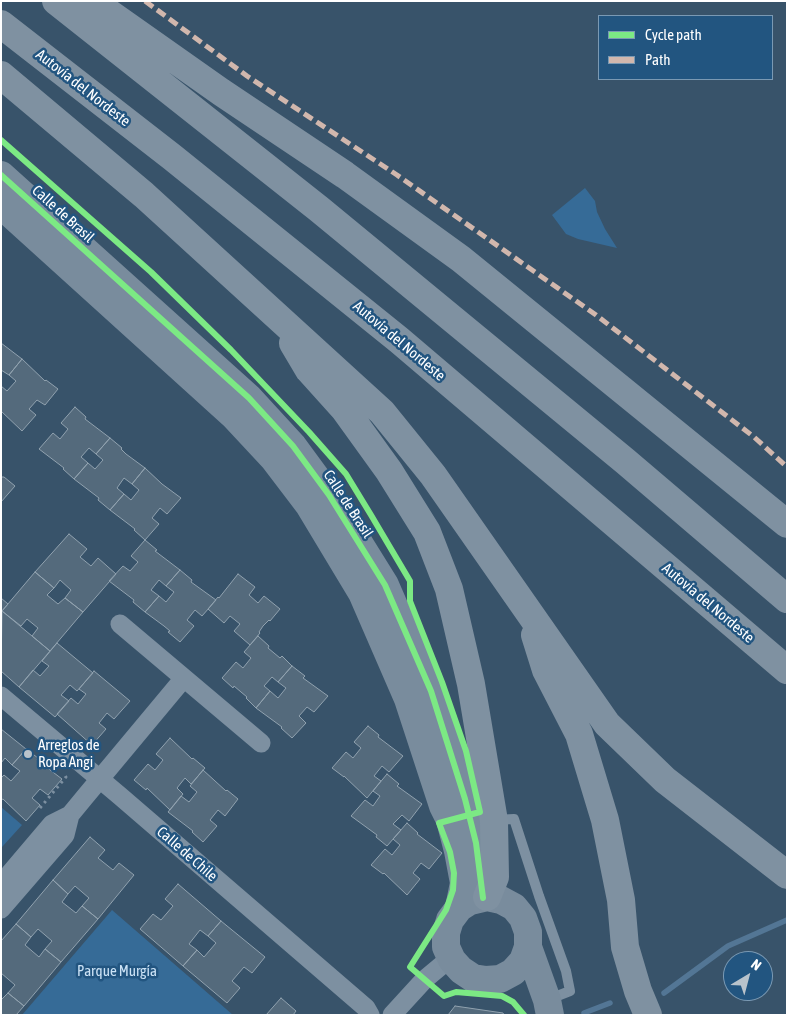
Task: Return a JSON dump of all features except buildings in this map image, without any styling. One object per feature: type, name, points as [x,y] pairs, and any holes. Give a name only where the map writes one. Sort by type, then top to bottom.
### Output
[{"type":"highway","points":[[56,1],[326,215],[618,455],[787,599]]},
{"type":"highway","points":[[92,1],[221,92],[345,175],[461,258],[787,524]]},
{"type":"highway","name":"Autovía del Nordeste","points":[[1,24],[180,163],[399,340],[787,670]]},
{"type":"highway","points":[[1,74],[144,195],[382,412],[432,476],[607,724],[665,780],[787,875]]},
{"type":"highway","points":[[276,314],[309,370],[345,410],[389,471],[427,532],[449,589],[470,684],[494,821],[495,877],[476,901]]},
{"type":"highway","points":[[527,612],[546,670],[579,734],[605,820],[621,900],[625,947],[638,992],[648,1015]]},
{"type":"street","name":"Calle de Brasil","points":[[1,175],[249,398],[293,446],[329,495],[385,585],[431,691],[474,834],[476,901]]},
{"type":"street","points":[[1,205],[233,415],[274,459],[309,505],[362,592],[408,699],[443,806],[450,820],[464,883],[476,901]]},
{"type":"street","points":[[120,624],[261,743]]},
{"type":"street","points":[[1,884],[52,824],[70,815],[184,678]]},
{"type":"street","name":"Calle de Chile","points":[[1,696],[366,1008],[370,1015]]},
{"type":"street","points":[[1,909],[65,835],[70,815]]},
{"type":"street","points":[[528,947],[523,961],[513,972],[500,979],[486,980],[473,978],[461,970],[452,960],[446,947],[446,933],[450,920],[476,901],[501,900],[514,907],[523,918],[528,932],[528,947],[548,1008]]},
{"type":"street","points":[[392,1015],[424,980],[442,965],[452,960]]},
{"type":"street","points":[[500,979],[524,990],[548,1008]]},
{"type":"lane","points":[[494,821],[514,819],[566,971],[570,991],[548,1008]]},
{"type":"path","points":[[38,810],[66,777],[59,771]]},
{"type":"green space","points":[[585,188],[595,201],[597,212],[617,248],[578,239],[566,234],[552,215]]},
{"type":"green space","points":[[1,807],[22,825],[2,847],[1,847]]},
{"type":"green space","name":"Parque Murgía","points":[[112,910],[233,1015],[22,1015]]},
{"type":"waterway","points":[[664,993],[728,946],[787,920]]},
{"type":"waterway","points":[[584,1013],[610,1003]]},
{"type":"marked path","points":[[145,1],[247,76],[397,175],[596,315],[754,437],[787,467]]},
{"type":"cycle path","points":[[1,140],[151,272],[231,350],[346,474],[371,515],[410,581],[410,601],[442,682],[466,751],[480,812],[439,823],[450,852],[454,873],[453,890],[446,910],[410,967],[444,996],[456,992],[502,996],[513,1002],[524,1015]]},
{"type":"cycle path","points":[[1,175],[249,398],[293,446],[329,495],[385,585],[431,691],[465,799],[476,843],[483,898]]},
{"type":"place","name":"Arreglos de Ropa Angi","points":[[28,754]]}]
